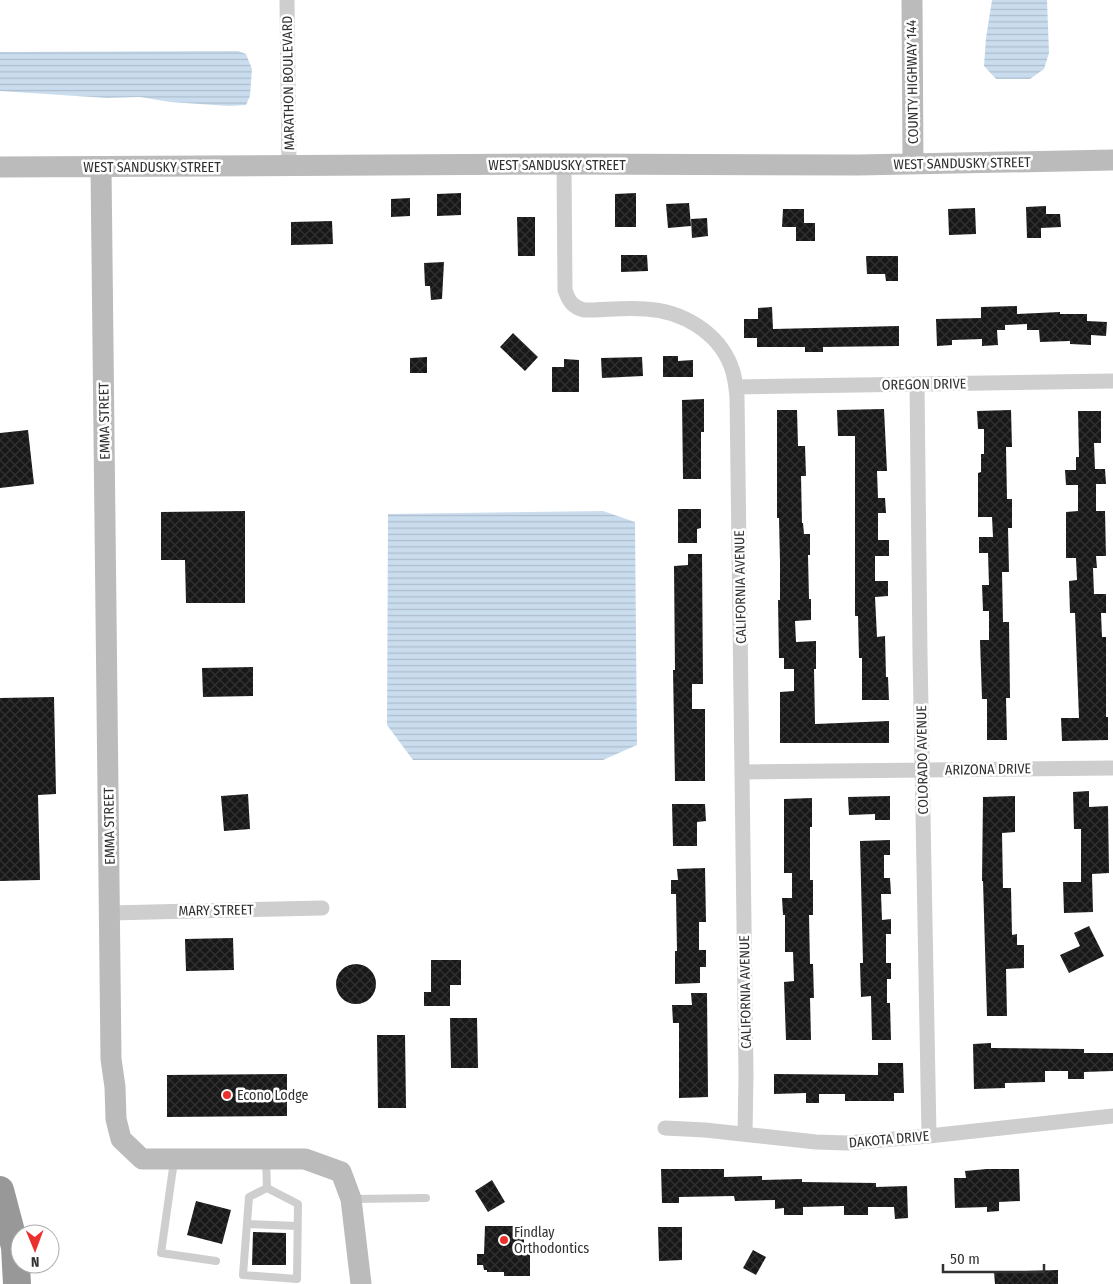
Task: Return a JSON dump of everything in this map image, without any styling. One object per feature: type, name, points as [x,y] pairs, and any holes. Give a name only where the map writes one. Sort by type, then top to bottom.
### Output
[{"type":"highway","points":[[0,1190],[14,1241],[17,1284]]},
{"type":"street","name":"MARATHON BOULEVARD","points":[[287,0],[289,166]]},
{"type":"street","name":"COUNTY HIGHWAY 144","points":[[912,0],[913,164]]},
{"type":"street","name":"WEST SANDUSKY STREET","points":[[0,167],[913,164],[1113,160]]},
{"type":"street","name":"CALIFORNIA AVENUE","points":[[564,164],[565,290],[568,300],[575,307],[584,310],[645,308],[665,311],[684,318],[701,328],[716,341],[730,363],[736,387],[745,1134]]},
{"type":"street","name":"EMMA STREET","points":[[101,167],[111,1059],[115,1087],[116,1120],[122,1139],[142,1159],[306,1159],[341,1172],[351,1199],[361,1284]]},
{"type":"street","name":"OREGON DRIVE","points":[[736,387],[1113,382]]},
{"type":"street","name":"COLORADO AVENUE","points":[[917,384],[928,1136]]},
{"type":"street","name":"ARIZONA DRIVE","points":[[742,772],[1113,768]]},
{"type":"street","name":"MARY STREET","points":[[110,913],[322,908]]},
{"type":"street","name":"DAKOTA DRIVE","points":[[665,1128],[816,1142],[847,1143],[1113,1116]]},
{"type":"lane","points":[[174,1159],[161,1253],[216,1260]]},
{"type":"lane","points":[[266,1159],[267,1188]]},
{"type":"lane","points":[[267,1188],[298,1204],[296,1279],[243,1275],[249,1197],[267,1188]]},
{"type":"lane","points":[[351,1199],[426,1198]]},
{"type":"lane","points":[[247,1224],[298,1226]]},
{"type":"water","points":[[992,0],[1047,0],[1049,53],[1044,69],[1030,79],[996,79],[984,66]]},
{"type":"water","points":[[238,51],[246,54],[252,69],[250,96],[246,105],[229,106],[170,102],[140,97],[107,98],[0,91],[0,52]]},
{"type":"water","points":[[603,511],[635,522],[637,745],[603,760],[413,760],[387,725],[388,514]]},
{"type":"building","points":[[461,193],[461,215],[437,216],[437,194]]},
{"type":"building","points":[[636,193],[636,227],[615,227],[615,194]]},
{"type":"building","points":[[410,198],[410,216],[391,217],[391,199]]},
{"type":"building","points":[[689,203],[691,226],[668,228],[666,204]]},
{"type":"building","points":[[1046,206],[1046,214],[1060,214],[1061,227],[1041,228],[1041,238],[1027,238],[1026,207]]},
{"type":"building","points":[[975,208],[976,234],[949,235],[948,209]]},
{"type":"building","points":[[783,209],[804,209],[804,223],[815,223],[815,241],[796,241],[796,227],[782,227]]},
{"type":"building","points":[[517,217],[535,217],[535,256],[518,256]]},
{"type":"building","points":[[707,218],[708,236],[692,238],[691,219]]},
{"type":"building","points":[[332,221],[333,244],[291,245],[291,222]]},
{"type":"building","points":[[621,255],[647,255],[648,271],[621,272]]},
{"type":"building","points":[[866,256],[898,256],[898,281],[886,281],[885,274],[867,274]]},
{"type":"building","points":[[444,262],[442,299],[431,300],[430,286],[425,286],[424,263]]},
{"type":"building","points":[[1017,306],[1017,314],[1060,312],[1060,314],[1087,314],[1087,321],[1107,322],[1106,336],[1091,335],[1091,345],[1070,344],[1070,341],[1040,342],[1039,330],[1027,330],[1027,324],[1005,325],[1005,330],[997,330],[998,345],[982,346],[982,339],[952,340],[952,345],[937,346],[936,319],[981,318],[981,307]]},
{"type":"building","points":[[772,307],[773,329],[899,326],[899,346],[823,347],[823,352],[805,352],[805,347],[757,347],[757,338],[744,338],[744,319],[758,319],[758,308]]},
{"type":"building","points":[[513,333],[538,357],[525,371],[500,347]]},
{"type":"building","points":[[663,356],[678,356],[678,361],[693,360],[693,377],[663,377]]},
{"type":"building","points":[[427,357],[427,373],[410,373],[410,358]]},
{"type":"building","points":[[642,357],[643,376],[602,378],[601,358]]},
{"type":"building","points":[[564,359],[579,360],[579,392],[552,392],[552,367],[564,367]]},
{"type":"building","points":[[704,399],[704,432],[701,432],[701,479],[683,479],[682,400]]},
{"type":"building","points":[[884,409],[887,471],[877,471],[878,498],[885,498],[886,513],[878,513],[878,540],[889,540],[889,556],[875,556],[875,581],[888,581],[888,596],[875,597],[877,637],[885,636],[886,677],[888,677],[889,700],[862,700],[862,658],[859,658],[858,616],[855,616],[855,436],[838,436],[837,410]]},
{"type":"building","points":[[777,410],[797,410],[798,446],[805,446],[806,476],[801,476],[802,523],[804,534],[810,534],[810,555],[808,555],[811,620],[795,621],[796,642],[816,641],[816,669],[814,669],[815,724],[889,721],[889,743],[780,743],[780,692],[794,691],[794,669],[784,669],[784,658],[779,658],[778,600],[780,600],[780,562],[779,518],[777,518]]},
{"type":"building","points":[[1011,410],[1012,447],[1006,447],[1007,499],[1012,499],[1012,528],[1008,528],[1009,572],[1002,572],[1003,622],[1009,622],[1010,698],[1006,698],[1007,740],[987,740],[987,699],[982,699],[980,640],[989,640],[989,611],[983,611],[982,585],[989,585],[988,553],[979,553],[979,537],[993,537],[992,517],[978,517],[978,473],[981,472],[981,454],[984,454],[984,429],[978,429],[977,411]]},
{"type":"building","points":[[1078,411],[1101,411],[1101,443],[1094,443],[1095,469],[1105,469],[1106,484],[1096,484],[1096,511],[1105,511],[1106,556],[1096,556],[1097,568],[1093,568],[1094,594],[1106,594],[1106,613],[1101,613],[1102,637],[1106,637],[1106,717],[1108,717],[1108,740],[1062,741],[1061,718],[1079,718],[1075,613],[1070,613],[1069,581],[1077,580],[1076,558],[1066,558],[1066,512],[1078,511],[1078,485],[1066,485],[1065,470],[1076,470],[1076,457],[1079,457]]},
{"type":"building","points":[[28,430],[34,484],[0,488],[0,433]]},
{"type":"building","points":[[678,509],[701,509],[701,528],[697,529],[697,543],[678,543]]},
{"type":"building","points":[[245,511],[245,603],[186,603],[185,560],[161,560],[161,512]]},
{"type":"building","points":[[688,554],[702,554],[703,684],[692,684],[692,709],[705,709],[705,781],[675,781],[674,566],[688,565]]},
{"type":"building","points":[[253,667],[253,696],[203,697],[202,668]]},
{"type":"building","points":[[54,697],[56,794],[38,795],[40,880],[0,881],[0,698]]},
{"type":"building","points":[[1089,791],[1089,807],[1108,806],[1109,873],[1092,874],[1093,912],[1064,913],[1063,882],[1081,882],[1081,829],[1074,829],[1073,792]]},
{"type":"building","points":[[248,794],[250,829],[224,831],[221,796]]},
{"type":"building","points":[[890,796],[890,820],[875,820],[875,814],[849,815],[848,797]]},
{"type":"building","points":[[1015,796],[1015,832],[1002,833],[1003,888],[1011,888],[1012,935],[1017,934],[1017,945],[1024,945],[1024,968],[1006,969],[1007,1016],[987,1016],[982,881],[983,797]]},
{"type":"building","points":[[812,798],[810,880],[813,880],[813,915],[809,915],[810,964],[813,964],[814,998],[810,998],[811,1040],[786,1040],[784,982],[794,981],[793,952],[785,952],[785,915],[783,915],[782,898],[792,898],[792,873],[784,873],[784,799]]},
{"type":"building","points":[[672,804],[705,804],[706,821],[697,822],[697,846],[673,846]]},
{"type":"building","points":[[890,840],[890,855],[884,855],[884,878],[890,878],[891,894],[881,894],[882,920],[891,919],[891,934],[886,934],[886,963],[891,963],[891,979],[887,979],[887,1003],[890,1003],[891,1040],[872,1040],[871,996],[861,997],[860,963],[863,963],[860,841]]},
{"type":"building","points":[[705,868],[706,922],[699,922],[699,950],[706,950],[706,967],[700,967],[700,983],[675,984],[675,951],[677,951],[676,894],[671,894],[671,880],[678,880],[677,869]]},
{"type":"building","points":[[1089,926],[1104,956],[1069,973],[1060,955],[1080,946],[1074,933]]},
{"type":"building","points":[[233,938],[234,970],[186,971],[185,939]]},
{"type":"building","points":[[431,960],[461,960],[461,985],[450,985],[450,1006],[424,1006],[424,992],[431,992]]},
{"type":"building","points":[[356,964],[370,970],[376,984],[370,998],[356,1004],[342,998],[336,984],[342,970]]},
{"type":"building","points":[[691,993],[707,993],[708,1097],[679,1098],[679,1023],[673,1023],[672,1005],[692,1005]]},
{"type":"building","points":[[450,1018],[477,1018],[478,1068],[451,1068]]},
{"type":"building","points":[[377,1035],[405,1035],[406,1108],[378,1108]]},
{"type":"building","points":[[991,1043],[991,1048],[1084,1049],[1084,1053],[1113,1053],[1113,1071],[1084,1072],[1084,1079],[1068,1079],[1068,1071],[1045,1071],[1045,1082],[1005,1083],[1005,1088],[974,1089],[973,1044]]},
{"type":"building","points":[[878,1063],[903,1063],[904,1093],[894,1093],[894,1101],[845,1101],[845,1094],[819,1094],[819,1103],[806,1103],[806,1093],[774,1094],[774,1074],[878,1075]]},
{"type":"building","name":"Econo Lodge","points":[[287,1074],[287,1116],[167,1117],[167,1075]]},
{"type":"building","points":[[661,1169],[724,1169],[724,1177],[762,1176],[762,1180],[802,1179],[802,1182],[876,1183],[876,1187],[907,1186],[908,1218],[895,1219],[894,1207],[868,1207],[868,1215],[844,1215],[844,1206],[803,1207],[803,1215],[784,1215],[784,1208],[775,1209],[775,1200],[735,1201],[734,1196],[679,1197],[679,1203],[662,1203]]},
{"type":"building","points":[[1019,1169],[1020,1201],[999,1202],[999,1211],[987,1212],[987,1207],[955,1208],[954,1178],[966,1178],[965,1171]]},
{"type":"building","points":[[492,1180],[505,1202],[488,1212],[475,1191]]},
{"type":"building","points":[[196,1201],[231,1210],[222,1244],[187,1235]]},
{"type":"building","name":"Findlay Orthodontics","points":[[485,1226],[524,1226],[524,1254],[530,1254],[530,1276],[504,1276],[504,1272],[487,1272],[487,1270],[484,1270],[483,1265],[477,1265],[477,1254],[484,1254]]},
{"type":"building","points":[[658,1227],[682,1227],[682,1260],[659,1261]]},
{"type":"building","points":[[253,1232],[286,1233],[286,1265],[252,1265]]},
{"type":"building","points":[[753,1250],[766,1257],[756,1275],[743,1268]]},
{"type":"building","points":[[1058,1270],[1058,1284],[995,1284],[994,1272]]},
{"type":"place","name":"Econo Lodge","points":[[227,1095]]},
{"type":"place","name":"Findlay Orthodontics","points":[[504,1240]]}]
